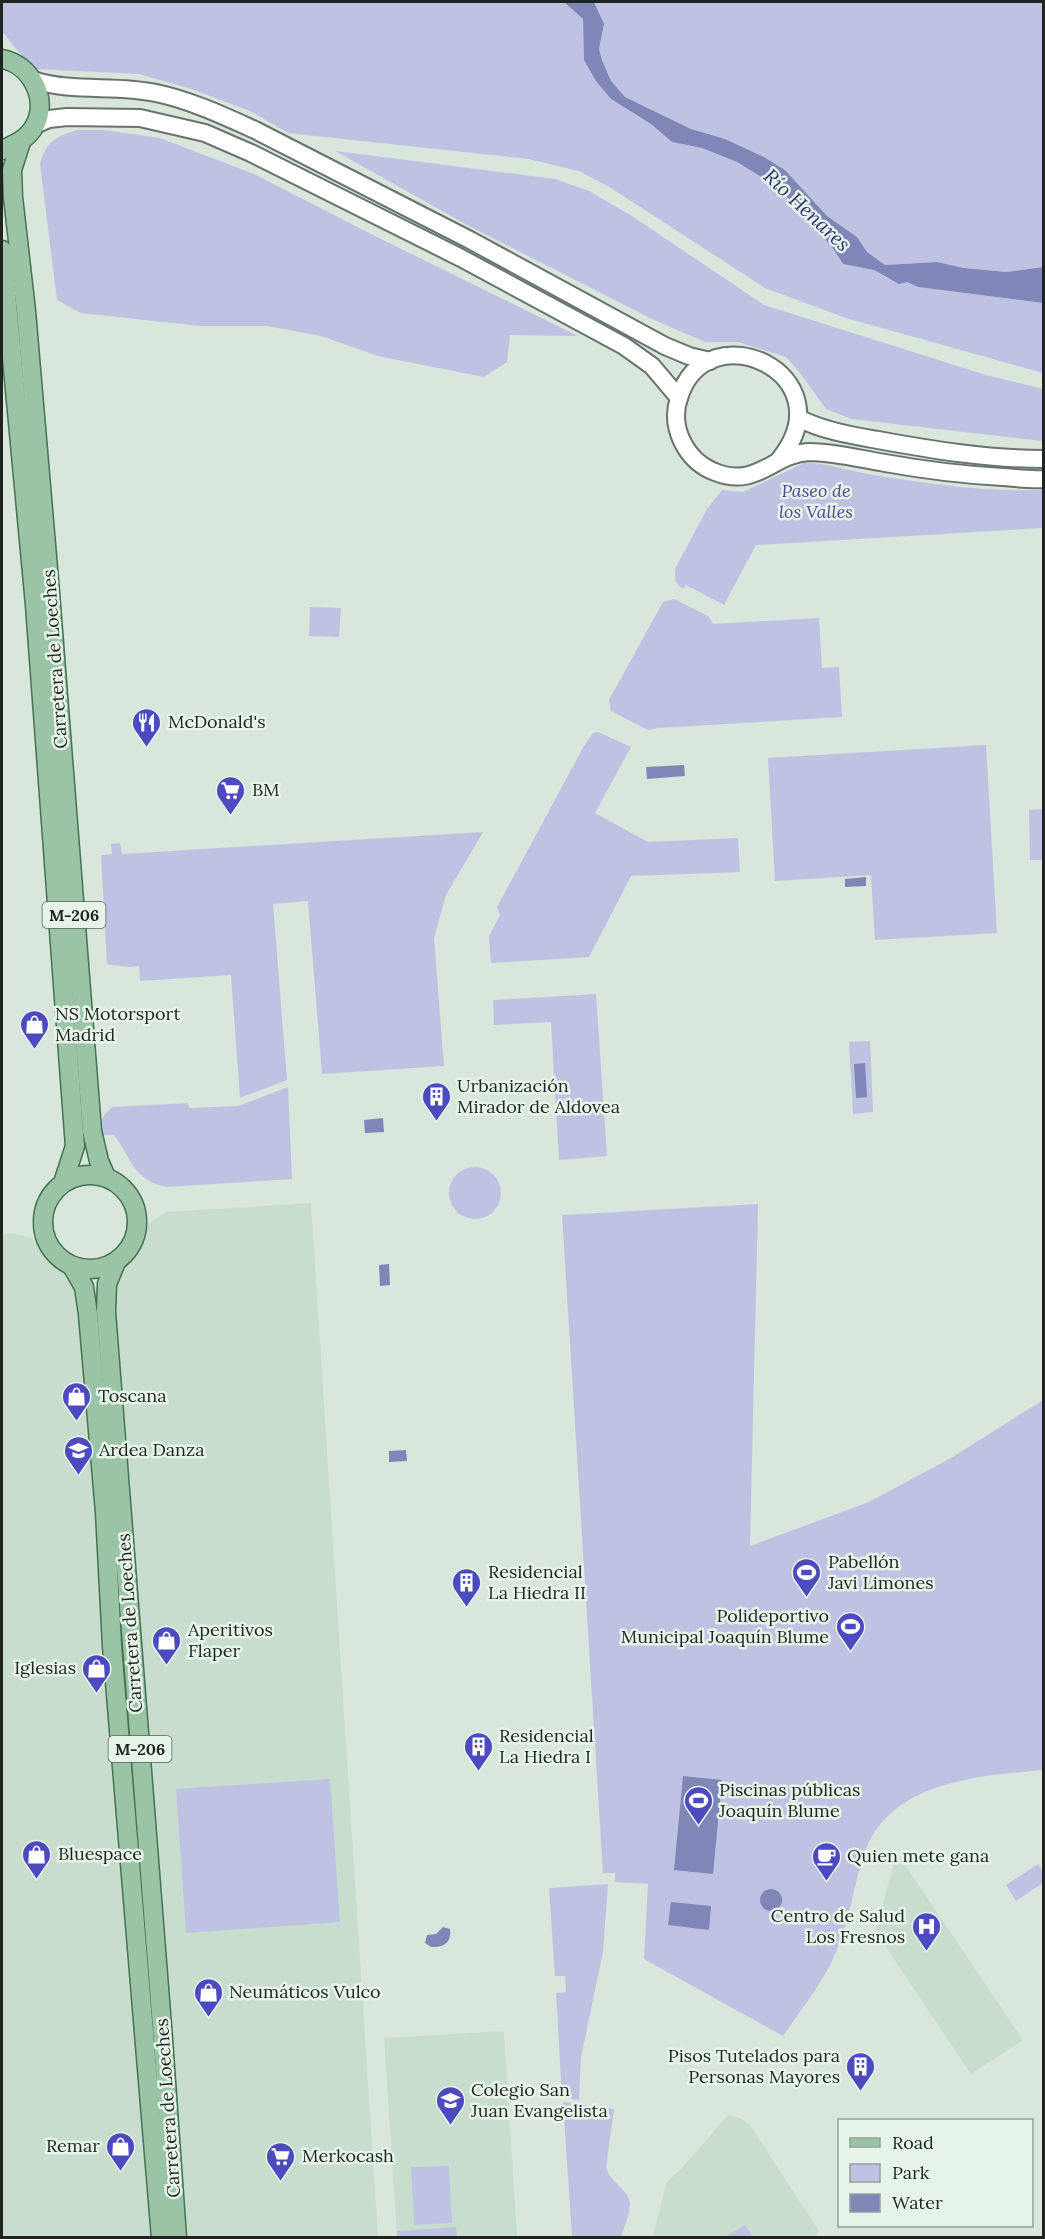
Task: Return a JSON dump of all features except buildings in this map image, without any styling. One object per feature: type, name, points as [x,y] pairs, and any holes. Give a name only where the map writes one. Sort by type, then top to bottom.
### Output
[{"type":"main road","points":[[3,57],[22,68],[33,80],[40,102],[35,125]]},
{"type":"main road","points":[[33,80],[54,87],[156,92],[219,114],[255,130],[470,240],[665,346],[689,356],[710,361]]},
{"type":"main road","points":[[35,125],[49,119],[66,117],[140,118],[205,134],[251,153],[461,258],[624,346],[652,366],[678,398]]},
{"type":"main road","name":"M-206","points":[[2,150],[21,142],[35,125]]},
{"type":"main road","name":"Carretera de Loeches","points":[[21,142],[12,170],[13,197],[26,311],[48,568],[92,1131],[99,1161],[106,1177]]},
{"type":"main road","name":"Carretera de Loeches","points":[[2,249],[35,605],[75,1146],[63,1182]]},
{"type":"main road","points":[[779,460],[793,441],[798,418],[794,394],[784,376],[769,363],[750,356],[730,355],[710,361],[690,376],[678,398],[676,421],[678,432],[689,453],[705,468],[726,476],[746,476],[764,471],[792,454],[810,452],[836,454],[960,475],[1044,479]]},
{"type":"main road","points":[[798,418],[813,426],[831,431],[908,446],[980,456],[1044,459]]},
{"type":"main road","points":[[63,1182],[78,1175],[91,1174],[106,1177]]},
{"type":"main road","name":"M-206","points":[[106,1177],[120,1185],[132,1198],[137,1215],[137,1230],[133,1244],[116,1262]]},
{"type":"main road","name":"M-206","points":[[63,1182],[48,1198],[42,1224],[48,1244],[54,1253],[72,1266]]},
{"type":"main road","points":[[72,1266],[91,1269],[105,1267],[116,1262]]},
{"type":"main road","name":"Carretera de Loeches","points":[[116,1262],[107,1284],[106,1312],[177,2238]]},
{"type":"main road","name":"Carretera de Loeches","points":[[72,1266],[84,1287],[88,1314],[105,1512],[112,1646],[161,2238]]},
{"type":"shaded area","points":[[311,1203],[378,2237],[177,2237],[111,1274],[116,1262],[133,1244],[137,1230],[166,1212]]},
{"type":"shaded area","points":[[14,1233],[48,1244],[62,1260],[72,1266],[84,1287],[161,2237],[2,2237],[2,1235]]},
{"type":"shaded area","name":"Centro de Salud Los Fresnos","points":[[899,1856],[1023,2040],[971,2074],[875,1931],[893,1867]]},
{"type":"shaded area","name":"Colegio San Juan Evangelista","points":[[504,2031],[517,2237],[397,2237],[384,2038]]},
{"type":"shaded area","points":[[728,2115],[742,2119],[750,2125],[819,2231],[814,2238],[652,2238],[667,2182]]},
{"type":"green space","points":[[2,2],[564,2],[583,19],[584,60],[611,99],[651,124],[672,142],[702,148],[737,162],[779,188],[832,247],[843,264],[874,270],[887,278],[918,287],[1043,303],[1043,373],[846,318],[765,288],[611,188],[579,171],[528,159],[288,133],[250,111],[191,89],[139,74],[35,69],[2,31]]},
{"type":"green space","points":[[594,2],[1043,2],[1043,267],[1006,272],[964,268],[937,262],[885,265],[867,252],[857,237],[827,216],[785,170],[764,157],[725,139],[691,129],[625,97],[611,81],[602,60],[599,49],[604,24]]},
{"type":"green space","points":[[77,130],[103,130],[160,138],[254,174],[578,336],[510,335],[507,362],[484,377],[378,356],[321,336],[267,326],[200,326],[81,313],[57,300],[40,164],[45,150],[53,141]]},
{"type":"green space","points":[[335,151],[555,179],[589,191],[632,216],[764,305],[986,375],[1043,389],[1043,441],[851,419],[826,409],[786,357],[738,342],[705,342],[652,319],[469,226]]},
{"type":"green space","name":"Paseo de los Valles","points":[[804,463],[958,487],[1043,490],[1043,528],[756,545],[724,605],[686,585],[683,589],[680,587],[675,580],[676,567],[707,509],[722,490],[743,492]]},
{"type":"green space","points":[[674,599],[708,616],[713,624],[819,618],[822,668],[839,667],[842,717],[648,730],[611,711],[609,700],[663,602]]},
{"type":"green space","points":[[310,607],[341,608],[339,637],[309,636]]},
{"type":"green space","points":[[598,732],[631,747],[595,813],[648,842],[738,838],[740,872],[631,876],[589,957],[491,963],[489,936],[500,915],[497,907],[584,746],[593,733]]},
{"type":"green space","points":[[986,745],[997,933],[875,940],[871,875],[775,881],[768,758]]},
{"type":"green space","points":[[1043,809],[1043,860],[1030,860],[1029,810]]},
{"type":"green space","points":[[483,832],[446,895],[434,938],[444,1066],[322,1074],[308,901],[273,904],[287,1080],[240,1098],[231,975],[140,981],[139,966],[107,964],[101,855],[112,854],[111,844],[120,843],[122,854]]},
{"type":"green space","points":[[596,994],[607,1156],[559,1160],[551,1022],[494,1025],[493,1000]]},
{"type":"green space","points":[[870,1041],[873,1112],[853,1114],[849,1042]]},
{"type":"green space","points":[[288,1087],[292,1179],[167,1187],[156,1184],[140,1174],[114,1135],[100,1135],[102,1119],[113,1107],[188,1103],[189,1108],[238,1106]]},
{"type":"green space","points":[[475,1167],[485,1169],[493,1175],[499,1183],[501,1193],[499,1203],[493,1211],[485,1217],[475,1219],[465,1217],[457,1211],[451,1203],[449,1193],[451,1183],[457,1175],[465,1169]]},
{"type":"green space","name":"Polideportivo Municipal Joaquín Blume","points":[[758,1204],[750,1546],[869,1502],[951,1458],[1043,1400],[1043,1770],[992,1775],[939,1787],[915,1797],[894,1811],[876,1830],[864,1854],[846,1924],[833,1959],[783,2036],[644,1959],[648,1884],[615,1882],[615,1873],[603,1873],[562,1215]]},
{"type":"green space","points":[[330,1779],[340,1922],[186,1933],[176,1789]]},
{"type":"green space","points":[[1038,1864],[1043,1872],[1043,1883],[1016,1901],[1006,1885]]},
{"type":"green space","points":[[608,1884],[603,1952],[581,2057],[579,2100],[562,2097],[556,1993],[566,1992],[565,1976],[555,1976],[549,1888]]},
{"type":"green space","points":[[563,2102],[614,2109],[606,2167],[608,2173],[629,2199],[628,2216],[621,2237],[572,2237]]},
{"type":"green space","points":[[449,2166],[452,2223],[414,2225],[411,2167]]},
{"type":"green space","points":[[745,2225],[753,2237],[725,2237]]},
{"type":"green space","points":[[456,2227],[457,2237],[397,2237],[397,2231]]},
{"type":"water","name":"Río Henares","points":[[564,2],[594,2],[604,24],[599,49],[602,60],[611,81],[625,97],[691,129],[725,139],[764,157],[785,170],[827,216],[857,237],[867,252],[885,265],[937,262],[964,268],[1006,272],[1043,267],[1043,303],[918,287],[907,282],[899,284],[874,270],[843,264],[832,247],[779,188],[737,162],[702,148],[672,142],[651,124],[611,99],[596,81],[584,60],[583,19]]},
{"type":"water","points":[[684,765],[685,776],[647,779],[646,767]]},
{"type":"water","points":[[866,877],[866,886],[845,887],[845,879]]},
{"type":"water","points":[[865,1063],[867,1097],[856,1098],[854,1064]]},
{"type":"water","points":[[383,1118],[384,1132],[365,1133],[364,1120]]},
{"type":"water","points":[[389,1264],[390,1285],[380,1286],[379,1265]]},
{"type":"water","points":[[406,1450],[407,1461],[389,1462],[389,1451]]},
{"type":"water","name":"Piscinas públicas Joaquín Blume","points":[[683,1776],[722,1780],[713,1874],[674,1870]]},
{"type":"water","points":[[767,1889],[775,1889],[782,1896],[782,1904],[775,1911],[767,1911],[760,1904],[760,1896]]},
{"type":"water","points":[[671,1902],[711,1906],[709,1930],[668,1925]]},
{"type":"water","points":[[443,1927],[450,1929],[450,1937],[446,1943],[431,1947],[425,1943],[427,1935],[436,1934]]},
{"type":"place","name":"McDonald's","points":[[147,748]]},
{"type":"place","name":"BM","points":[[231,816]]},
{"type":"place","name":"NS Motorsport Madrid","points":[[34,1050]]},
{"type":"place","name":"Urbanización Mirador de Aldovea","points":[[436,1122]]},
{"type":"place","name":"Toscana","points":[[77,1422]]},
{"type":"place","name":"Ardea Danza","points":[[78,1476]]},
{"type":"place","name":"Pabellón Javi Limones","points":[[807,1598]]},
{"type":"place","name":"Residencial La Hiedra II","points":[[467,1608]]},
{"type":"place","name":"Polideportivo Municipal Joaquín Blume","points":[[850,1652]]},
{"type":"place","name":"Aperitivos Flaper","points":[[167,1666]]},
{"type":"place","name":"Iglesias","points":[[97,1694]]},
{"type":"place","name":"Residencial La Hiedra I","points":[[478,1772]]},
{"type":"place","name":"Piscinas públicas Joaquín Blume","points":[[698,1826]]},
{"type":"place","name":"Bluespace","points":[[37,1880]]},
{"type":"place","name":"Quien mete gana","points":[[826,1882]]},
{"type":"place","name":"Centro de Salud Los Fresnos","points":[[926,1952]]},
{"type":"place","name":"Neumáticos Vulco","points":[[208,2018]]},
{"type":"place","name":"Pisos Tutelados para Personas Mayores","points":[[861,2092]]},
{"type":"place","name":"Colegio San Juan Evangelista","points":[[450,2126]]},
{"type":"place","name":"Remar","points":[[121,2172]]},
{"type":"place","name":"Merkocash","points":[[281,2182]]}]
